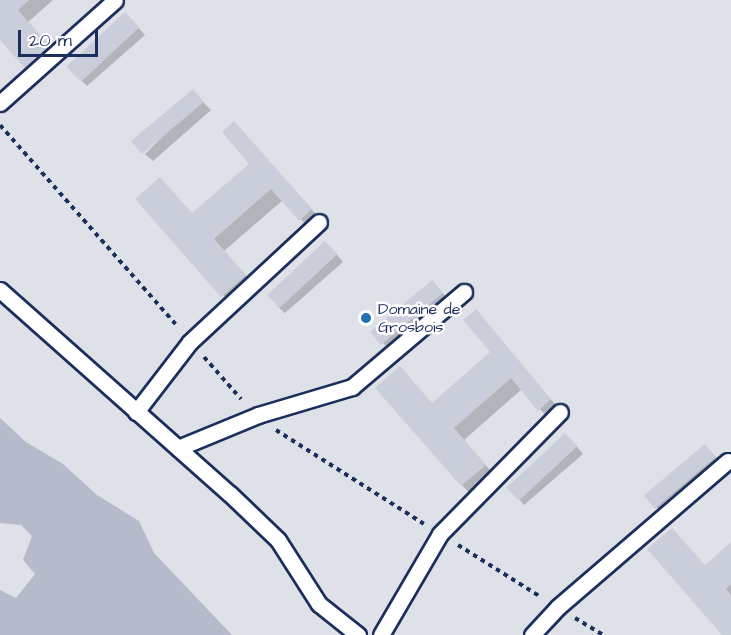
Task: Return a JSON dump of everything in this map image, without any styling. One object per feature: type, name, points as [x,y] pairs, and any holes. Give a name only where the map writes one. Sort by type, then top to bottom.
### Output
[{"type":"lane","points":[[0,103],[115,0]]},
{"type":"lane","points":[[136,412],[190,342],[320,222]]},
{"type":"lane","points":[[0,290],[278,540],[319,604],[358,635]]},
{"type":"lane","points":[[178,448],[258,415],[352,387],[464,292]]},
{"type":"lane","points":[[381,635],[440,534],[560,412]]},
{"type":"lane","points":[[532,635],[558,607],[728,461]]},
{"type":"shaded area","name":"Domaine de Grosbois","points":[[0,0],[731,0],[731,635],[0,635]]},
{"type":"water","points":[[0,418],[26,442],[63,464],[97,495],[139,521],[154,553],[232,635],[0,635],[0,590],[16,598],[35,574],[23,560],[32,536],[21,525],[0,523]]},
{"type":"building","points":[[0,0],[29,0],[18,10],[50,46],[25,68],[0,40]]},
{"type":"building","points":[[125,12],[139,27],[81,82],[66,67]]},
{"type":"building","points":[[193,89],[204,102],[142,154],[131,141]]},
{"type":"building","points":[[234,121],[312,209],[299,221],[271,189],[214,239],[246,275],[221,297],[135,199],[160,177],[192,213],[249,164],[222,132]]},
{"type":"building","points":[[325,241],[337,254],[279,308],[267,295]]},
{"type":"building","points":[[432,280],[443,293],[381,345],[370,332]]},
{"type":"building","points":[[476,309],[551,399],[538,411],[511,378],[454,428],[486,465],[461,486],[375,388],[400,366],[432,403],[490,352],[463,320]]},
{"type":"building","points":[[565,433],[577,446],[519,501],[506,488]]},
{"type":"building","points":[[705,444],[716,457],[655,508],[644,495]]},
{"type":"building","points":[[672,528],[705,565],[731,542],[731,584],[726,589],[731,595],[731,635],[722,635],[647,549]]},
{"type":"place","name":"Domaine de Grosbois","points":[[366,318]]}]
